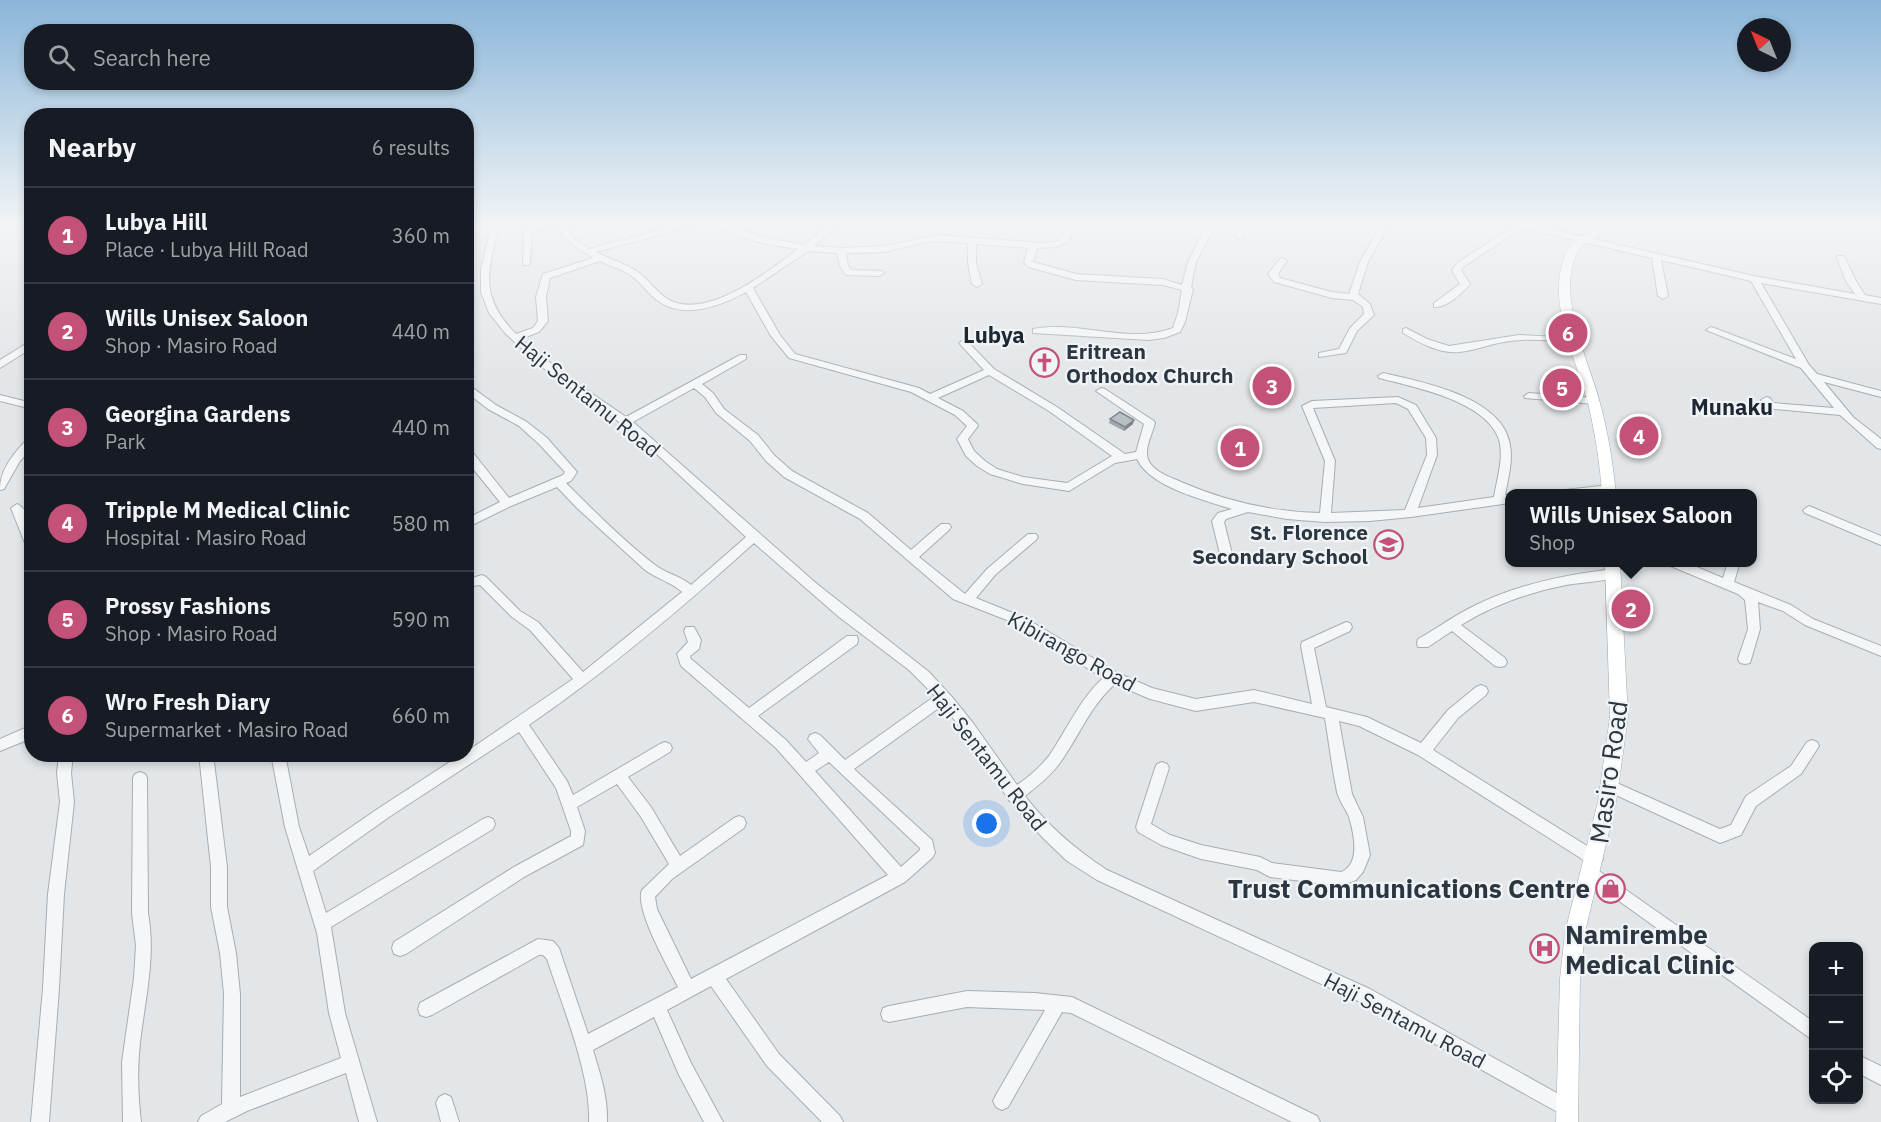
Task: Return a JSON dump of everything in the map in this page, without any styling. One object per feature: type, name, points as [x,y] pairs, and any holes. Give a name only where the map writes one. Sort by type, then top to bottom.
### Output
[{"type":"main road","points":[[1566,275],[1567,300],[1594,401],[1609,489]]},
{"type":"main road","name":"Masiro Road","points":[[1567,1115],[1570,980],[1575,932],[1593,866],[1610,786],[1619,717],[1612,568]]},
{"type":"street","name":"Haji Sentamu Road","points":[[485,275],[485,292],[492,311],[514,338],[576,387],[626,421],[832,605],[923,675],[944,698],[1014,795],[1054,842],[1086,867],[1364,995],[1567,1115]]},
{"type":"street","points":[[514,338],[536,330],[543,321],[541,297],[548,275]]},
{"type":"street","points":[[634,275],[658,298],[678,307],[695,307],[749,289],[767,275]]},
{"type":"street","points":[[975,275],[977,284]]},
{"type":"street","points":[[1071,275],[1162,282],[1188,289]]},
{"type":"street","points":[[1035,331],[1063,329],[1143,336],[1170,334],[1179,327],[1188,289],[1189,275]]},
{"type":"street","points":[[1274,275],[1277,280],[1332,295],[1353,297],[1367,306],[1369,315],[1353,330],[1347,347],[1338,353],[1322,355]]},
{"type":"street","points":[[1353,297],[1360,275]]},
{"type":"street","points":[[1437,305],[1460,290],[1465,284],[1459,275]]},
{"type":"street","points":[[1659,275],[1663,296]]},
{"type":"street","points":[[1738,275],[1881,301]]},
{"type":"street","points":[[1849,275],[1863,299]]},
{"type":"street","points":[[1754,279],[1805,366],[1842,412],[1881,446]]},
{"type":"street","points":[[749,289],[776,336],[792,356],[931,397],[959,413],[972,424],[972,428],[964,436],[963,441],[978,459],[1016,481],[1071,487],[1098,468],[1121,456],[1141,455]]},
{"type":"street","points":[[1711,330],[1805,366]]},
{"type":"street","points":[[1406,331],[1432,346],[1451,350],[1512,338],[1576,340]]},
{"type":"street","points":[[964,343],[990,371],[1053,409],[1121,456]]},
{"type":"street","points":[[0,365],[24,348]]},
{"type":"street","points":[[626,421],[743,357]]},
{"type":"street","points":[[931,397],[990,371]]},
{"type":"street","points":[[1813,375],[1881,394]]},
{"type":"street","points":[[1101,391],[1150,423],[1141,455],[1147,467],[1166,480],[1218,501],[1247,508],[1325,518],[1410,513],[1504,499],[1506,453],[1503,436],[1494,421],[1468,404],[1447,395],[1383,376]]},
{"type":"street","name":"Kibirango Road","points":[[695,383],[709,395],[720,411],[754,438],[770,458],[788,474],[864,516],[945,587],[967,601],[1021,621],[1113,677],[1150,693],[1196,705],[1254,696],[1362,721],[1423,751],[1593,866],[1809,1030]]},
{"type":"street","points":[[474,392],[492,407],[518,421],[543,441],[570,470],[570,476],[559,482],[507,503],[474,520]]},
{"type":"street","points":[[1529,396],[1594,401]]},
{"type":"street","points":[[0,398],[24,404]]},
{"type":"street","points":[[1325,518],[1330,461],[1307,406],[1312,404],[1398,400],[1412,407],[1431,438],[1432,455],[1410,513]]},
{"type":"street","points":[[1766,400],[1769,406],[1842,412]]},
{"type":"street","points":[[0,486],[24,452]]},
{"type":"street","points":[[474,462],[507,503]]},
{"type":"street","points":[[559,482],[649,567],[659,574],[677,580],[691,593]]},
{"type":"street","points":[[17,508],[24,526]]},
{"type":"street","points":[[1227,558],[1218,521],[1222,516],[1247,508]]},
{"type":"street","points":[[1809,510],[1881,541]]},
{"type":"street","points":[[912,556],[945,527]]},
{"type":"street","points":[[474,754],[520,724],[622,650],[691,593],[754,536]]},
{"type":"street","points":[[967,601],[991,572],[1032,537]]},
{"type":"street","points":[[1684,567],[1787,608],[1809,622],[1881,651]]},
{"type":"street","points":[[1727,584],[1732,567]]},
{"type":"street","points":[[1423,643],[1482,607],[1522,592],[1612,568]]},
{"type":"street","points":[[474,582],[482,580],[516,614],[534,626],[581,679]]},
{"type":"street","points":[[1745,659],[1754,629],[1752,600],[1746,593]]},
{"type":"street","points":[[1453,625],[1500,662]]},
{"type":"street","points":[[1162,768],[1143,827],[1166,840],[1201,852],[1296,875],[1341,879],[1351,875],[1358,867],[1362,855],[1356,817],[1346,795],[1307,646],[1346,627]]},
{"type":"street","points":[[690,631],[695,640],[694,645],[683,654],[683,658],[781,744],[900,877]]},
{"type":"street","points":[[749,715],[852,640]]},
{"type":"street","points":[[1014,795],[1046,769],[1084,706],[1113,677]]},
{"type":"street","points":[[1423,751],[1453,714],[1481,691]]},
{"type":"street","points":[[844,768],[944,698]]},
{"type":"street","points":[[400,948],[519,872],[575,843],[579,836],[562,784],[520,724]]},
{"type":"street","points":[[3,744],[24,735]]},
{"type":"street","points":[[583,1046],[900,877],[927,853],[927,845],[815,739]]},
{"type":"street","points":[[3,744],[24,742]]},
{"type":"street","points":[[1610,786],[1720,836],[1736,830],[1751,801],[1796,770],[1812,746]]},
{"type":"street","points":[[570,804],[665,748]]},
{"type":"street","points":[[804,771],[830,753]]},
{"type":"street","points":[[40,1122],[56,894],[67,802],[65,762]]},
{"type":"street","points":[[207,762],[219,867],[219,907],[228,953],[232,994],[231,1108]]},
{"type":"street","points":[[280,762],[292,827],[322,924],[333,973],[337,1013],[368,1122]]},
{"type":"street","points":[[304,868],[345,837],[461,762]]},
{"type":"street","points":[[619,776],[646,812],[678,866]]},
{"type":"street","points":[[132,1122],[131,1045],[146,956],[145,933],[140,913],[140,778]]},
{"type":"street","points":[[688,990],[647,902],[650,889],[739,823]]},
{"type":"street","points":[[322,924],[488,824]]},
{"type":"street","points":[[426,1009],[538,947],[547,947],[553,954],[583,1046],[600,1105],[598,1122]]},
{"type":"street","points":[[714,976],[773,1060],[834,1122]]},
{"type":"street","points":[[889,1014],[967,999],[1058,1003],[1088,1013],[1311,1122]]},
{"type":"street","points":[[1002,1101],[1058,1003]]},
{"type":"street","points":[[657,1006],[685,1069],[714,1122]]},
{"type":"street","points":[[207,1122],[231,1108],[330,1072],[351,1062]]},
{"type":"street","points":[[1863,1066],[1881,1076]]},
{"type":"street","points":[[445,1103],[450,1122]]},
{"type":"building","points":[[1120,412],[1134,420],[1125,427],[1110,419]]},
{"type":"place","name":"Wro Fresh Diary","points":[[1568,333]]},
{"type":"place","name":"Eritrean Orthodox Church","points":[[1045,363]]},
{"type":"place","name":"Georgina Gardens","points":[[1272,386]]},
{"type":"place","name":"Prossy Fashions","points":[[1562,388]]},
{"type":"place","name":"Tripple M Medical Clinic","points":[[1639,436]]},
{"type":"place","name":"Lubya Hill","points":[[1240,448]]},
{"type":"place","name":"St. Florence Secondary School","points":[[1389,544]]},
{"type":"place","name":"Wills Unisex Saloon","points":[[1631,609]]},
{"type":"place","name":"Trust Communications Centre","points":[[1611,888]]},
{"type":"place","name":"Namirembe Medical Clinic","points":[[1544,949]]},
{"type":"district","name":"Lubya","points":[[994,334]]},
{"type":"district","name":"Munaku","points":[[1732,406]]}]
